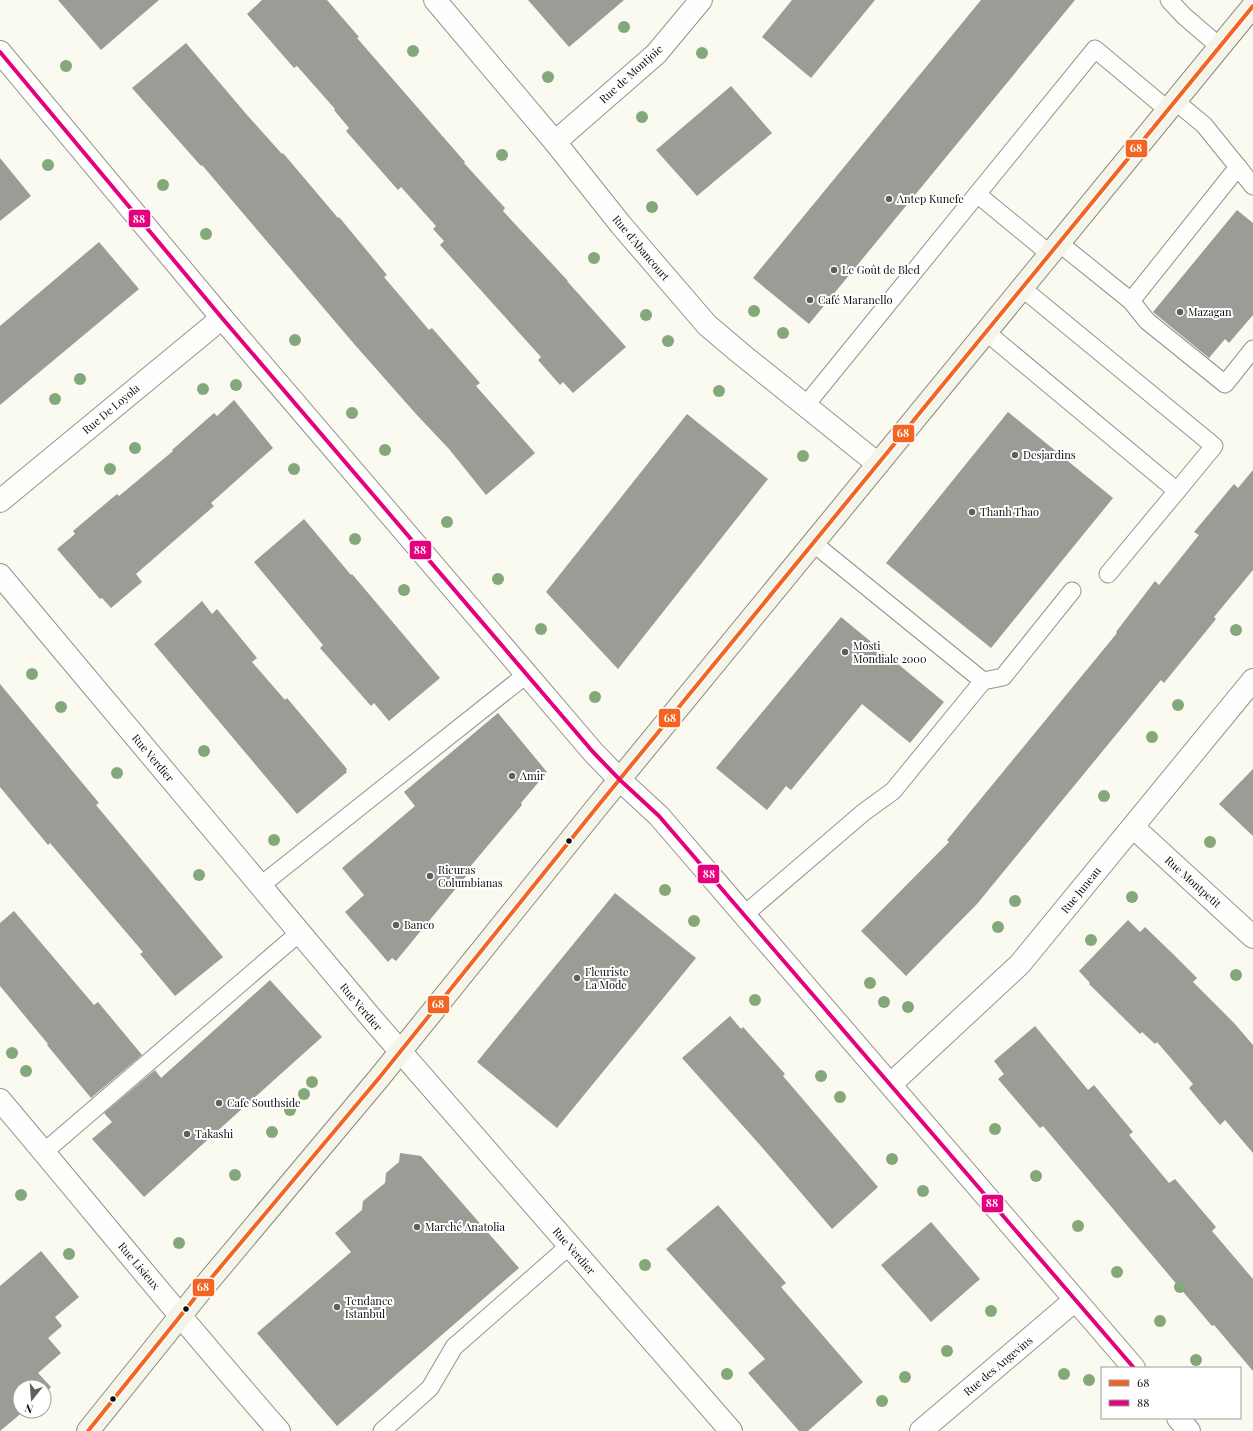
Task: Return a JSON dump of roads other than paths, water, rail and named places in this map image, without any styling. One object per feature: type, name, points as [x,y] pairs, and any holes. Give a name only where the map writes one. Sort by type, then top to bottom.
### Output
[{"type":"main road","points":[[88,1431],[1253,6]]},
{"type":"street","name":"Rue d'Abancourt","points":[[435,0],[555,142],[621,224],[708,325],[740,353],[878,464]]},
{"type":"street","name":"Rue de Montjoie","points":[[555,142],[656,54],[701,0]]},
{"type":"street","points":[[0,52],[222,318],[593,752],[620,780],[659,816],[745,914],[1133,1367]]},
{"type":"street","name":"Rue De Loyola","points":[[0,502],[222,318]]},
{"type":"street","name":"Rue Verdier","points":[[0,575],[299,933],[731,1431]]},
{"type":"street","name":"Rue Juneau","points":[[890,1084],[1020,964],[1253,680]]},
{"type":"street","name":"Rue Montpetit","points":[[1133,827],[1253,937]]},
{"type":"street","name":"Rue Lisieux","points":[[0,1100],[215,1359],[279,1431]]},
{"type":"street","name":"Rue des Angevins","points":[[921,1431],[1075,1300]]},
{"type":"street","points":[[1179,1419],[1189,1431]]},
{"type":"lane","points":[[1169,0],[1184,16],[1220,47]]},
{"type":"lane","points":[[805,406],[1095,49],[1171,106],[1204,125],[1253,186]]},
{"type":"lane","points":[[1131,301],[1238,167]]},
{"type":"lane","points":[[977,194],[1131,301],[1147,321],[1225,384],[1253,349]]},
{"type":"lane","points":[[1022,288],[1214,446],[1108,574]]},
{"type":"lane","points":[[986,332],[1177,491]]},
{"type":"lane","points":[[813,543],[983,681]]},
{"type":"lane","points":[[745,914],[864,812],[893,791],[983,681],[1003,677],[1072,591]]},
{"type":"lane","points":[[260,886],[527,674]]},
{"type":"lane","points":[[44,1152],[299,933]]},
{"type":"lane","points":[[382,1431],[430,1388],[454,1347],[569,1246]]},
{"type":"place","name":"Antep Kunefe","points":[[889,199]]},
{"type":"place","name":"Le Goût de Bled","points":[[834,270]]},
{"type":"place","name":"Café Maranello","points":[[810,300]]},
{"type":"place","name":"Mazagan","points":[[1180,312]]},
{"type":"place","name":"Desjardins","points":[[1015,455]]},
{"type":"place","name":"Thanh Thao","points":[[972,512]]},
{"type":"place","name":"Mosti Mondiale 2000","points":[[845,652]]},
{"type":"place","name":"Amir","points":[[512,776]]},
{"type":"place","name":"Ricuras Columbianas","points":[[430,876]]},
{"type":"place","name":"Banco","points":[[396,925]]},
{"type":"place","name":"Fleuriste La Mode","points":[[577,978]]},
{"type":"place","name":"Cafe Southside","points":[[219,1103]]},
{"type":"place","name":"Takashi","points":[[187,1134]]},
{"type":"place","name":"Marché Anatolia","points":[[417,1227]]},
{"type":"place","name":"Tendance Istanbul","points":[[337,1307]]}]
